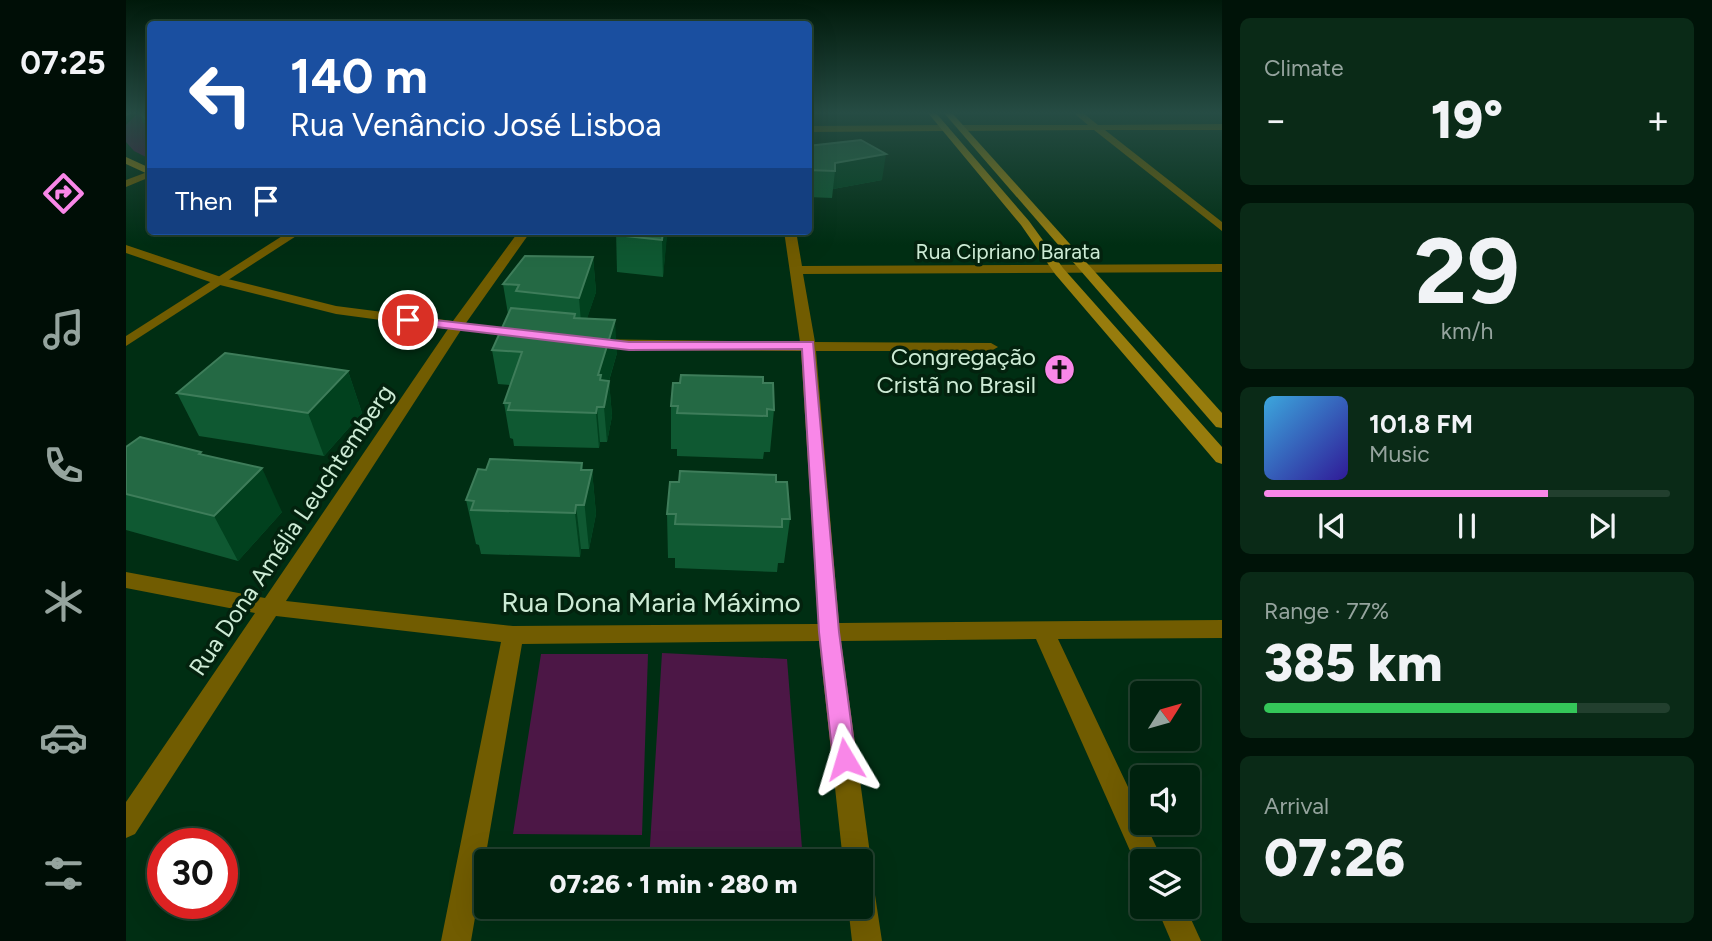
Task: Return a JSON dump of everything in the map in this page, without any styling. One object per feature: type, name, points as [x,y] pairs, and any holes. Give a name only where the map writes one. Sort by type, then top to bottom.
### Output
[{"type":"main road","points":[[969,157],[1025,223],[1059,271],[1222,458]]},
{"type":"main road","points":[[987,157],[1222,423]]},
{"type":"main road","points":[[126,160],[147,171]]},
{"type":"street","points":[[1135,157],[1222,228]]},
{"type":"street","points":[[126,184],[147,174]]},
{"type":"street","points":[[126,342],[292,235]]},
{"type":"street","name":"Rua Dona Amélia Leuchtemberg","points":[[126,825],[456,327],[522,235]]},
{"type":"street","points":[[791,235],[808,345],[829,632],[856,849]]},
{"type":"street","points":[[126,249],[220,281],[336,310],[536,336]]},
{"type":"street","name":"Rua Cipriano Barata","points":[[795,270],[1086,271],[1222,268]]},
{"type":"street","points":[[576,340],[629,346],[991,347]]},
{"type":"street","name":"Rua Dona Maria Máximo","points":[[126,580],[270,607],[513,635],[1222,629]]},
{"type":"street","points":[[1044,632],[1143,849]]},
{"type":"street","points":[[456,941],[513,635]]},
{"type":"street","points":[[864,919],[867,941]]},
{"type":"street","points":[[1176,919],[1186,941]]},
{"type":"shaded area","points":[[662,653],[787,659],[802,849],[650,849]]},
{"type":"shaded area","points":[[541,654],[648,654],[642,835],[513,834]]},
{"type":"building","points":[[812,157],[869,157],[835,163],[835,171],[812,170]]},
{"type":"building","points":[[615,235],[663,235],[662,240]]},
{"type":"building","points":[[525,256],[593,257],[579,298],[516,291],[519,285],[503,284]]},
{"type":"building","points":[[511,308],[575,314],[574,318],[615,320],[598,375],[601,375],[600,380],[609,381],[604,407],[597,407],[596,413],[508,410],[510,403],[504,403],[522,352],[492,350]]},
{"type":"building","points":[[225,353],[348,371],[308,413],[177,393]]},
{"type":"building","points":[[681,375],[763,377],[763,383],[773,383],[774,410],[767,409],[767,416],[677,413],[678,406],[671,406],[673,383],[680,383]]},
{"type":"building","points":[[140,437],[262,468],[214,516],[126,494],[126,447]]},
{"type":"building","points":[[490,459],[582,463],[581,470],[592,470],[584,505],[576,505],[575,513],[471,510],[474,501],[466,500],[478,469],[486,470]]},
{"type":"building","points":[[680,471],[776,475],[776,482],[787,482],[790,519],[782,519],[782,527],[675,524],[676,514],[667,514],[670,482],[679,482]]},
{"type":"place","name":"Congregação Cristã no Brasil","points":[[1059,370]]},
{"type":"route","points":[[408,320],[629,346],[808,345],[829,632],[845,759]]}]
